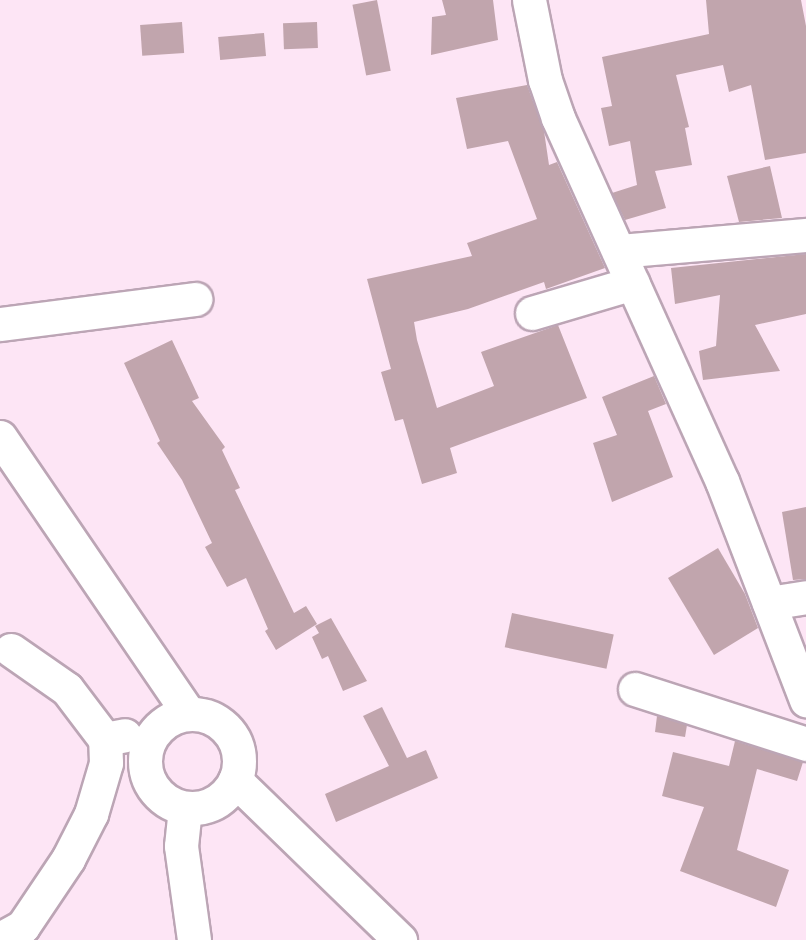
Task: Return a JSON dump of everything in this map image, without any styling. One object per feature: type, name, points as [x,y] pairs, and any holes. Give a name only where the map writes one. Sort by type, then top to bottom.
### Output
[{"type":"street","points":[[529,0],[551,99],[726,491],[806,700]]},
{"type":"street","points":[[619,251],[806,235]]},
{"type":"street","points":[[532,313],[633,283]]},
{"type":"street","points":[[0,324],[195,299]]},
{"type":"street","points":[[0,437],[189,714]]},
{"type":"street","points":[[769,603],[806,597]]},
{"type":"street","points":[[0,939],[23,926],[68,859],[91,814],[106,763],[105,739],[67,688],[11,650]]},
{"type":"street","points":[[635,689],[806,744]]},
{"type":"street","points":[[189,714],[206,716],[228,730],[238,754],[235,780],[219,800],[203,807],[185,808],[162,798],[150,784],[144,759],[151,736],[165,722],[189,714]]},
{"type":"street","points":[[105,739],[151,736]]},
{"type":"street","points":[[235,780],[400,940]]},
{"type":"street","points":[[185,808],[181,846],[194,940]]},
{"type":"building","points":[[377,0],[391,71],[366,75],[352,5]]},
{"type":"building","points":[[442,0],[493,0],[498,40],[431,55],[432,17],[446,15]]},
{"type":"building","points":[[706,0],[801,0],[806,26],[806,153],[765,160],[751,85],[729,92],[723,65],[676,75],[689,127],[685,128],[692,165],[655,171],[666,208],[625,220],[612,193],[637,185],[630,141],[609,146],[601,108],[612,106],[602,57],[709,34]]},
{"type":"building","points":[[182,22],[184,53],[142,56],[140,25]]},
{"type":"building","points":[[317,22],[318,48],[284,49],[283,23]]},
{"type":"building","points":[[264,33],[266,56],[220,60],[218,37]]},
{"type":"building","points":[[527,85],[544,131],[549,165],[557,162],[605,268],[546,289],[544,282],[468,309],[414,322],[417,340],[437,408],[494,386],[481,352],[558,325],[587,398],[450,448],[457,473],[422,484],[403,419],[395,421],[381,372],[391,369],[367,279],[472,256],[467,243],[537,219],[508,141],[467,149],[456,98]]},
{"type":"building","points":[[770,166],[782,218],[739,222],[727,176]]},
{"type":"building","points":[[806,254],[806,314],[755,325],[780,371],[703,380],[699,351],[716,346],[720,295],[675,304],[671,268]]},
{"type":"building","points":[[172,340],[199,398],[192,401],[225,447],[222,450],[240,488],[235,490],[294,613],[306,606],[317,624],[276,650],[265,631],[268,629],[246,578],[227,587],[205,547],[212,543],[182,480],[157,443],[160,441],[124,363]]},
{"type":"building","points":[[654,376],[666,404],[648,411],[673,477],[612,502],[593,443],[617,435],[602,397]]},
{"type":"building","points":[[806,507],[806,579],[793,580],[782,512]]},
{"type":"building","points":[[718,548],[745,594],[758,628],[714,655],[668,578]]},
{"type":"building","points":[[512,613],[614,635],[606,669],[505,647]]},
{"type":"building","points":[[331,618],[367,681],[343,691],[328,656],[322,659],[312,637],[319,633],[315,626]]},
{"type":"building","points":[[382,707],[407,758],[426,750],[438,778],[336,822],[325,794],[389,766],[363,716]]},
{"type":"building","points":[[657,716],[687,725],[685,737],[655,732]]},
{"type":"building","points":[[735,741],[803,762],[797,781],[757,769],[737,850],[789,870],[776,907],[680,871],[704,807],[662,796],[673,752],[729,766]]}]
